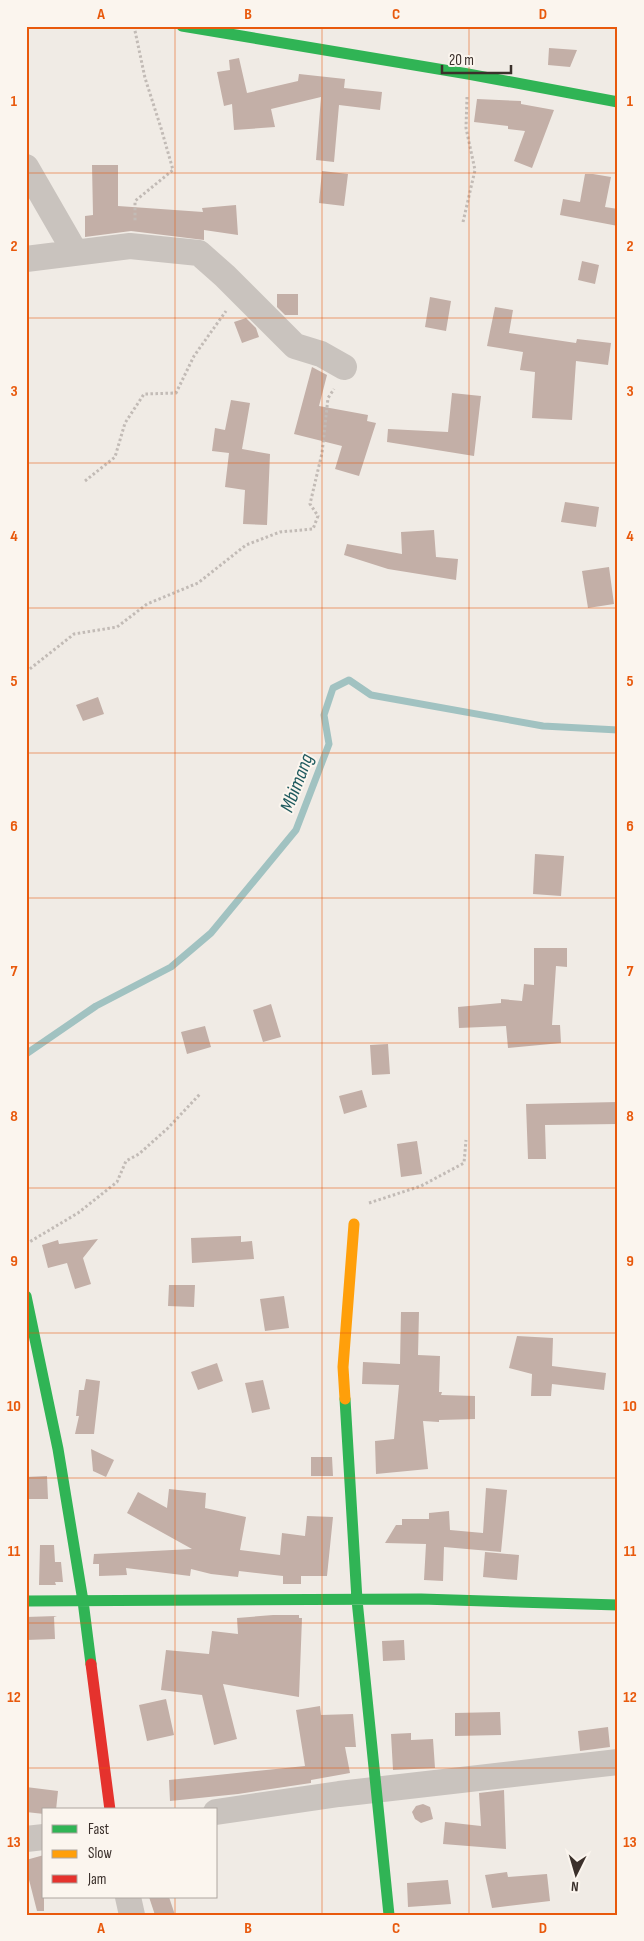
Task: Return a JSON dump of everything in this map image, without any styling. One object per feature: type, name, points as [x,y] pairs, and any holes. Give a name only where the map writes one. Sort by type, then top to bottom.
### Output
[{"type":"street","points":[[182,26],[468,74],[618,102]]},
{"type":"street","points":[[26,166],[75,252]]},
{"type":"street","points":[[26,259],[75,252],[135,247],[199,253],[295,346],[321,354],[344,367]]},
{"type":"street","points":[[354,1224],[343,1367],[357,1600],[389,1915]]},
{"type":"street","points":[[26,1296],[58,1449],[83,1601],[110,1808]]},
{"type":"street","points":[[26,1601],[421,1599],[618,1605]]},
{"type":"street","points":[[218,1812],[375,1789],[618,1762]]},
{"type":"street","points":[[26,1839],[42,1837]]},
{"type":"street","points":[[128,1898],[132,1915]]},
{"type":"path","points":[[134,26],[144,78],[173,170],[134,201],[135,247]]},
{"type":"path","points":[[463,222],[475,170],[466,128],[468,74]]},
{"type":"path","points":[[85,481],[115,457],[125,423],[144,394],[176,393],[194,356],[236,297],[245,296]]},
{"type":"path","points":[[26,672],[74,634],[117,627],[148,604],[198,582],[246,545],[280,532],[313,529],[318,516],[310,504],[322,453],[328,398],[342,377],[344,367]]},
{"type":"path","points":[[26,1244],[78,1213],[117,1182],[126,1161],[139,1154],[168,1128],[200,1094]]},
{"type":"path","points":[[354,1224],[361,1206],[421,1186],[464,1163],[466,1140]]},
{"type":"building","points":[[549,48],[577,50],[570,67],[548,65]]},
{"type":"building","points":[[239,58],[247,93],[298,81],[299,74],[345,79],[344,88],[382,92],[380,110],[339,105],[334,162],[316,160],[321,97],[271,109],[275,127],[234,130],[232,104],[224,106],[217,72],[230,70],[229,60]]},
{"type":"building","points":[[477,99],[521,101],[521,104],[554,110],[532,168],[514,161],[525,131],[508,129],[508,126],[474,122]]},
{"type":"building","points":[[92,165],[118,165],[118,206],[203,212],[202,208],[236,205],[238,235],[204,230],[204,240],[131,231],[85,237],[85,216],[93,215]]},
{"type":"building","points":[[322,171],[348,174],[344,206],[319,203]]},
{"type":"building","points":[[585,174],[611,177],[605,207],[618,209],[618,226],[560,215],[563,199],[580,202]]},
{"type":"building","points":[[582,261],[599,265],[595,284],[578,280]]},
{"type":"building","points":[[277,294],[298,294],[298,315],[285,315],[277,307]]},
{"type":"building","points":[[430,297],[451,301],[446,331],[425,327]]},
{"type":"building","points":[[495,307],[513,310],[509,333],[576,343],[577,339],[611,343],[608,365],[576,361],[572,420],[532,418],[535,372],[520,370],[523,352],[487,346]]},
{"type":"building","points":[[246,318],[256,328],[259,337],[242,343],[234,322]]},
{"type":"building","points":[[312,367],[327,375],[319,406],[368,415],[367,421],[376,423],[359,476],[335,469],[342,446],[294,434]]},
{"type":"building","points":[[452,393],[481,396],[474,456],[387,442],[388,429],[448,432]]},
{"type":"building","points":[[231,400],[250,403],[242,449],[270,454],[267,525],[243,524],[245,490],[225,487],[229,453],[212,451],[215,428],[225,430]]},
{"type":"building","points":[[565,502],[599,507],[596,527],[561,522]]},
{"type":"building","points":[[434,530],[436,557],[458,559],[456,580],[388,569],[344,555],[347,544],[402,554],[401,532]]},
{"type":"building","points":[[609,567],[614,604],[588,608],[582,571]]},
{"type":"building","points":[[98,697],[104,714],[83,721],[76,705]]},
{"type":"building","points":[[535,854],[564,856],[561,896],[533,894]]},
{"type":"building","points":[[534,948],[567,948],[567,967],[556,966],[552,1025],[560,1025],[561,1043],[508,1048],[506,1026],[459,1028],[458,1007],[501,1003],[501,999],[522,1001],[524,984],[534,985]]},
{"type":"building","points":[[271,1004],[281,1037],[263,1042],[253,1010]]},
{"type":"building","points":[[205,1026],[211,1047],[187,1054],[181,1032]]},
{"type":"building","points":[[388,1044],[390,1074],[372,1075],[370,1045]]},
{"type":"building","points":[[362,1090],[367,1107],[344,1114],[339,1096]]},
{"type":"building","points":[[618,1102],[618,1124],[545,1125],[546,1159],[528,1159],[526,1104]]},
{"type":"building","points":[[417,1141],[422,1174],[401,1177],[397,1144]]},
{"type":"building","points":[[241,1236],[241,1242],[252,1241],[254,1259],[192,1263],[191,1238]]},
{"type":"building","points":[[98,1239],[83,1258],[91,1284],[75,1289],[67,1263],[48,1268],[42,1245],[58,1240],[59,1244]]},
{"type":"building","points":[[169,1285],[195,1285],[194,1307],[168,1306]]},
{"type":"building","points":[[284,1296],[289,1328],[265,1331],[260,1299]]},
{"type":"building","points":[[401,1312],[419,1312],[418,1355],[440,1356],[439,1392],[442,1392],[441,1395],[475,1396],[475,1419],[439,1420],[439,1422],[423,1421],[428,1469],[376,1474],[375,1441],[394,1439],[399,1385],[362,1384],[363,1362],[400,1364]]},
{"type":"building","points":[[517,1336],[553,1338],[552,1366],[606,1373],[604,1390],[552,1384],[551,1396],[531,1396],[532,1374],[509,1368]]},
{"type":"building","points":[[217,1363],[223,1381],[198,1390],[191,1372]]},
{"type":"building","points":[[86,1379],[100,1381],[94,1434],[75,1434],[79,1416],[76,1416],[79,1390],[84,1390]]},
{"type":"building","points":[[263,1380],[270,1409],[252,1413],[245,1383]]},
{"type":"building","points":[[91,1449],[114,1460],[106,1477],[93,1471]]},
{"type":"building","points":[[311,1457],[332,1457],[333,1476],[311,1476]]},
{"type":"building","points":[[47,1476],[48,1499],[26,1499],[26,1477]]},
{"type":"building","points":[[486,1488],[507,1490],[501,1552],[444,1547],[443,1581],[424,1580],[426,1544],[385,1543],[396,1525],[402,1525],[402,1519],[429,1519],[429,1513],[449,1511],[450,1530],[483,1533]]},
{"type":"building","points":[[169,1489],[206,1493],[205,1508],[246,1517],[240,1550],[280,1555],[282,1533],[305,1536],[307,1516],[333,1517],[327,1576],[301,1576],[301,1584],[283,1584],[283,1576],[239,1571],[238,1577],[211,1574],[191,1569],[190,1576],[126,1568],[127,1575],[99,1576],[99,1564],[93,1564],[94,1554],[192,1549],[127,1513],[138,1492],[167,1508]]},
{"type":"building","points":[[40,1545],[54,1545],[55,1562],[61,1562],[63,1582],[55,1582],[56,1585],[39,1585]]},
{"type":"building","points":[[485,1552],[519,1555],[517,1580],[483,1577]]},
{"type":"building","points":[[299,1615],[299,1618],[302,1618],[299,1697],[223,1684],[237,1739],[214,1745],[202,1695],[161,1690],[166,1650],[209,1654],[212,1631],[238,1634],[237,1618]]},
{"type":"building","points":[[57,1616],[54,1617],[55,1639],[26,1640],[26,1617]]},
{"type":"building","points":[[404,1640],[405,1660],[383,1661],[382,1641]]},
{"type":"building","points":[[166,1699],[174,1735],[147,1741],[139,1705]]},
{"type":"building","points":[[320,1706],[321,1715],[353,1714],[356,1747],[345,1747],[350,1773],[311,1780],[311,1783],[238,1794],[170,1801],[169,1780],[305,1766],[296,1710]]},
{"type":"building","points":[[500,1712],[501,1735],[455,1736],[455,1713]]},
{"type":"building","points":[[608,1727],[610,1747],[580,1751],[578,1731]]},
{"type":"building","points":[[411,1733],[411,1740],[433,1739],[435,1768],[393,1770],[391,1734]]},
{"type":"building","points":[[26,1787],[58,1791],[56,1808],[42,1808],[42,1814],[26,1812]]},
{"type":"building","points":[[504,1790],[506,1849],[443,1844],[445,1822],[481,1826],[479,1793]]},
{"type":"building","points":[[423,1804],[430,1807],[433,1819],[421,1823],[415,1819],[412,1812],[416,1806]]},
{"type":"building","points":[[42,1856],[42,1898],[44,1898],[44,1911],[37,1911],[26,1868],[26,1860]]},
{"type":"building","points":[[507,1872],[508,1877],[547,1874],[550,1901],[492,1908],[485,1875]]},
{"type":"building","points":[[448,1880],[451,1904],[408,1907],[407,1883]]},
{"type":"building","points":[[149,1898],[169,1898],[175,1915],[155,1915]]},
{"type":"waterway","name":"Mbimang","points":[[26,1054],[96,1006],[171,967],[211,933],[296,830],[329,744],[324,715],[333,688],[349,680],[371,695],[543,726],[618,730]]},
{"type":"traffic: fast","points":[[182,26],[468,74],[618,102]]},
{"type":"traffic: fast","points":[[26,1296],[58,1449],[83,1601],[91,1664]]},
{"type":"traffic: fast","points":[[345,1399],[357,1600],[389,1915]]},
{"type":"traffic: fast","points":[[26,1601],[421,1599],[618,1605]]},
{"type":"traffic: slow","points":[[345,1399],[343,1367],[354,1224]]},
{"type":"traffic: jam","points":[[91,1664],[110,1808]]}]
